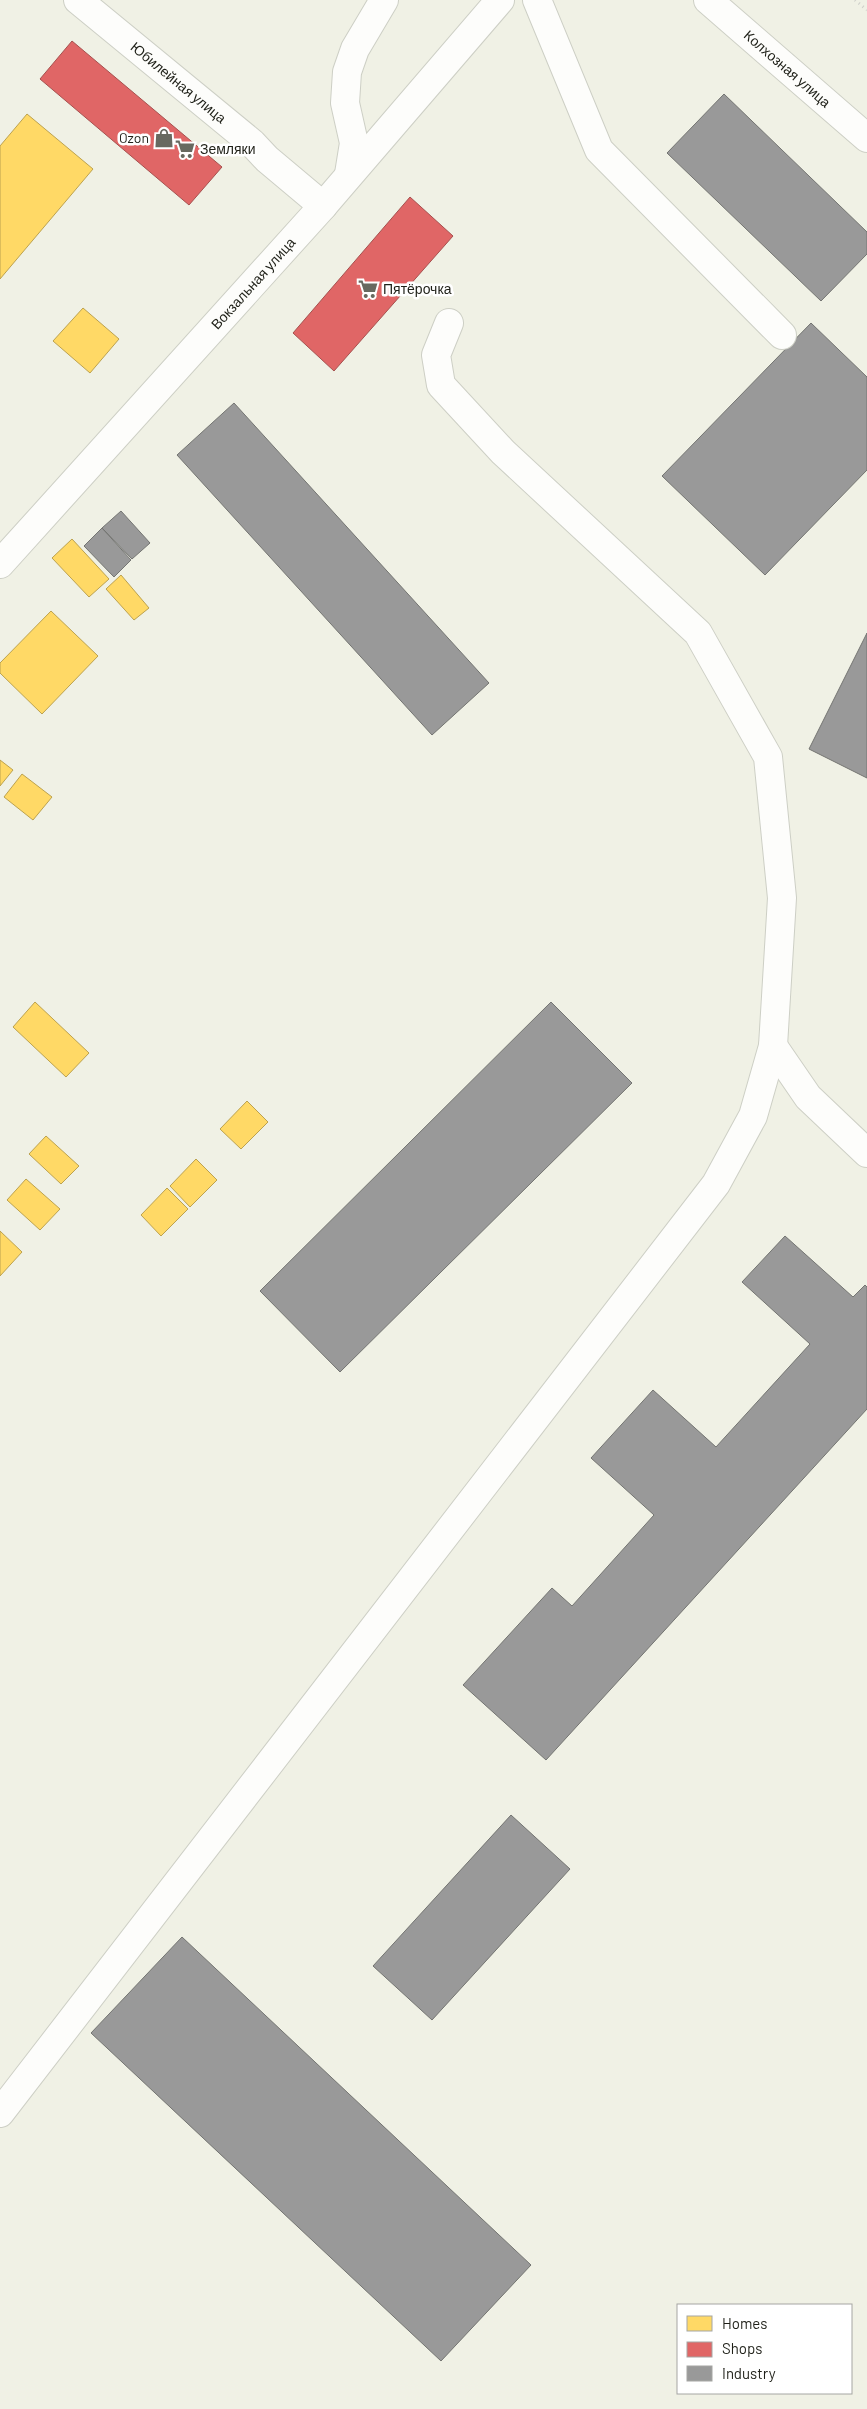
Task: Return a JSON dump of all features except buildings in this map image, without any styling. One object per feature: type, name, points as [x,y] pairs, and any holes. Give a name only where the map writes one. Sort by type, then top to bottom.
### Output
[{"type":"street","name":"Юбилейная улица","points":[[78,0],[252,144],[322,206]]},
{"type":"street","points":[[349,174],[354,143],[345,103],[347,72],[355,49],[384,0]]},
{"type":"street","name":"Вокзальная улица","points":[[0,564],[322,206],[500,0]]},
{"type":"street","points":[[537,0],[599,150],[782,335]]},
{"type":"street","name":"Колхозная улица","points":[[708,0],[867,138]]},
{"type":"street","points":[[0,2113],[716,1184],[753,1116],[773,1046],[782,898],[768,757],[698,633],[503,452],[441,385],[436,355],[449,323]]},
{"type":"street","points":[[773,1046],[808,1098],[867,1153]]},
{"type":"path","points":[[855,0],[867,10]]},
{"type":"place","name":"Ozon","points":[[164,138]]},
{"type":"place","name":"Земляки","points":[[185,149]]},
{"type":"place","name":"Пятёрочка","points":[[368,289]]}]
